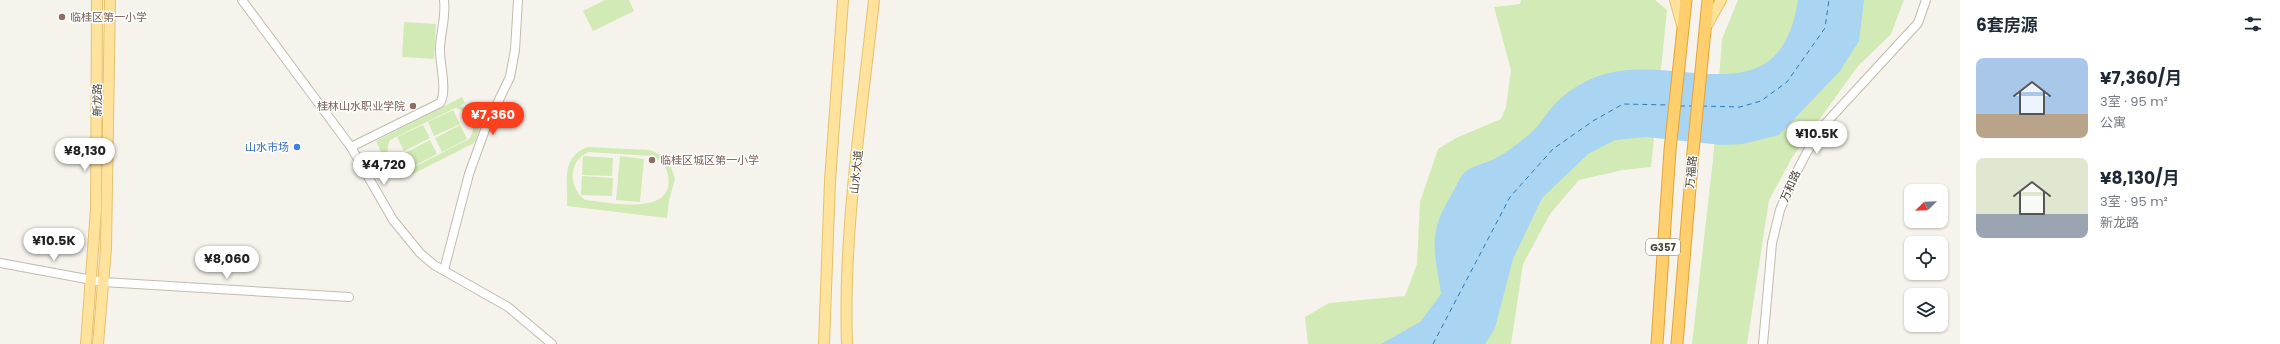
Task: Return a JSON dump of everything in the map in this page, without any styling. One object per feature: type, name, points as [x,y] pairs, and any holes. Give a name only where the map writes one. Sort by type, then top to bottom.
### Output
[{"type":"highway","name":"万福路","points":[[1657,344],[1670,150],[1686,0]]},
{"type":"highway","name":"万福路","points":[[1677,344],[1693,152],[1708,0]]},
{"type":"main road","name":"新龙路","points":[[86,344],[96,209],[97,0]]},
{"type":"main road","name":"新龙路","points":[[98,344],[104,282],[110,0]]},
{"type":"main road","points":[[824,344],[830,181],[843,0]]},
{"type":"main road","name":"山水大道","points":[[847,344],[846,315],[850,229],[874,0]]},
{"type":"main road","points":[[1675,0],[1683,28]]},
{"type":"main road","points":[[1705,29],[1721,0]]},
{"type":"street","points":[[242,0],[351,148],[393,220],[420,253],[444,270],[508,307],[552,344]]},
{"type":"street","points":[[351,148],[440,103],[443,93],[440,45],[446,14],[444,0]]},
{"type":"street","points":[[444,270],[469,174],[486,127],[510,77],[515,44],[518,0]]},
{"type":"street","name":"万和路","points":[[1763,344],[1772,243],[1780,210],[1793,179],[1807,152],[1825,124],[1918,23],[1926,0]]},
{"type":"street","points":[[0,263],[104,282],[349,297]]},
{"type":"green space","points":[[605,0],[629,0],[634,11],[593,31],[583,11]]},
{"type":"green space","points":[[1521,0],[1655,0],[1667,10],[1651,167],[1623,170],[1579,180],[1550,214],[1523,264],[1511,344],[1308,344],[1305,317],[1329,303],[1405,296],[1417,264],[1420,202],[1438,149],[1456,138],[1501,119],[1506,107],[1511,70],[1494,7],[1520,4]]},
{"type":"green space","points":[[1738,0],[1904,0],[1891,34],[1858,66],[1793,156],[1769,200],[1747,344],[1692,344],[1713,160],[1722,39]]},
{"type":"green space","points":[[404,22],[436,24],[434,59],[402,57]]},
{"type":"green space","points":[[462,97],[465,103],[460,106],[474,112],[478,123],[478,131],[474,143],[409,176],[402,177],[390,172],[376,141]],"holes":[[[455,108],[460,109],[468,116],[473,124],[472,134],[469,139],[410,169],[402,170],[391,162],[388,154],[388,145],[390,140]]]},
{"type":"green space","points":[[453,110],[460,124],[434,136],[428,122]]},
{"type":"green space","points":[[423,125],[430,138],[404,151],[397,137]]},
{"type":"green space","points":[[460,125],[467,139],[442,152],[435,138]]},
{"type":"green space","points":[[430,140],[437,154],[412,167],[405,153]]},
{"type":"green space","points":[[587,147],[650,150],[663,156],[671,167],[675,179],[669,200],[667,218],[567,206],[567,172],[572,158],[578,152]],"holes":[[[589,152],[650,156],[662,163],[666,168],[668,175],[668,189],[662,197],[651,202],[623,204],[585,200],[579,195],[573,182],[574,168],[577,161]]]},
{"type":"green space","points":[[583,156],[613,158],[612,176],[582,175]]},
{"type":"green space","points":[[620,156],[644,159],[640,202],[616,200]]},
{"type":"green space","points":[[582,176],[613,178],[612,196],[581,195]]},
{"type":"water","points":[[1798,0],[1864,0],[1859,41],[1840,71],[1779,135],[1743,144],[1722,145],[1646,137],[1615,140],[1588,154],[1542,198],[1513,259],[1495,328],[1485,344],[1381,344],[1420,322],[1441,294],[1436,266],[1436,231],[1439,219],[1460,178],[1465,172],[1494,159],[1512,148],[1534,130],[1552,107],[1567,94],[1587,81],[1602,75],[1638,70],[1725,74],[1750,70],[1772,59],[1788,36]]},
{"type":"ferry route","points":[[1702,106],[1740,107],[1761,101],[1787,82],[1825,28],[1829,0]]},
{"type":"ferry route","points":[[1433,344],[1510,197],[1553,149],[1593,121],[1623,104],[1669,105]]},
{"type":"ferry route","points":[[1680,106],[1693,106]]},
{"type":"place","name":"临桂区第一小学","points":[[62,17]]},
{"type":"place","name":"桂林山水职业学院","points":[[413,106]]},
{"type":"place","name":"山水市场","points":[[297,147]]},
{"type":"place","name":"临桂区城区第一小学","points":[[652,160]]}]
